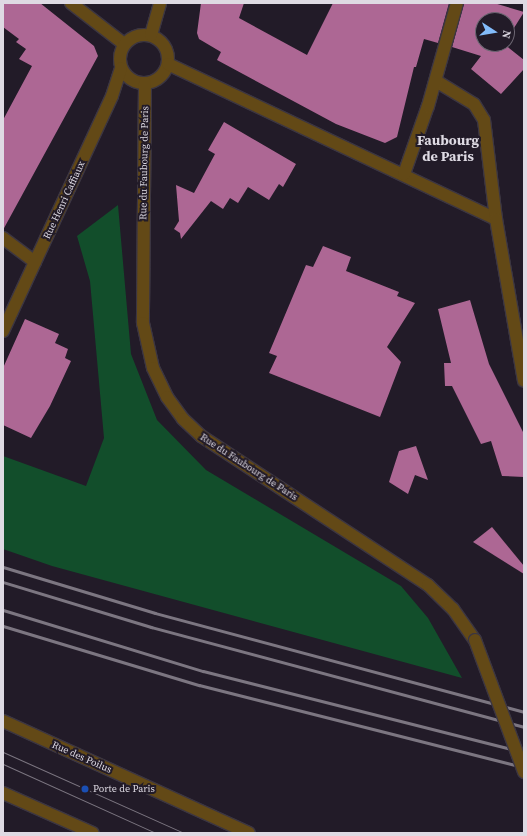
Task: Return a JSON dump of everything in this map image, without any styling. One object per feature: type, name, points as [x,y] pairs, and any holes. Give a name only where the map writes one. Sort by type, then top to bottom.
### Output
[{"type":"street","points":[[71,3],[124,44]]},
{"type":"street","points":[[151,35],[160,3]]},
{"type":"street","points":[[404,174],[436,81],[457,3]]},
{"type":"street","points":[[137,35],[151,35],[165,46],[168,64],[158,78],[145,83],[130,79],[121,68],[119,57],[124,44],[137,35]]},
{"type":"street","points":[[168,64],[404,174],[496,219]]},
{"type":"street","name":"Rue Henri Caffiaux","points":[[3,330],[116,86],[121,68]]},
{"type":"street","points":[[436,81],[465,98],[480,111],[484,120],[496,219],[524,380]]},
{"type":"street","name":"Rue du Faubourg de Paris","points":[[145,83],[143,323],[153,368],[167,397],[183,419],[201,436],[428,585],[453,609],[475,640],[524,772]]},
{"type":"street","points":[[3,238],[35,262]]},
{"type":"street","name":"Rue des Poilus","points":[[3,721],[249,833]]},
{"type":"street","points":[[3,793],[93,833]]},
{"type":"green space","points":[[118,205],[131,354],[157,420],[206,470],[401,586],[428,618],[462,678],[52,566],[3,549],[3,456],[86,486],[104,438],[90,281],[77,236]]},
{"type":"building","points":[[3,3],[40,3],[94,46],[98,56],[3,230],[3,120],[32,66],[19,59],[26,49],[16,42],[19,39],[3,27]]},
{"type":"building","points":[[201,3],[244,3],[239,18],[307,55],[333,3],[449,3],[438,43],[424,39],[416,67],[414,67],[397,137],[385,143],[336,124],[217,60],[221,52],[199,39],[197,33]]},
{"type":"building","points":[[464,3],[494,3],[524,12],[515,26],[515,12],[475,12],[475,52],[514,52],[524,60],[524,69],[501,94],[471,69],[481,56],[452,47]]},
{"type":"building","points":[[224,122],[296,164],[283,187],[279,184],[269,200],[248,187],[238,203],[230,198],[223,209],[211,201],[181,239],[180,233],[174,229],[179,221],[176,185],[194,193],[215,154],[208,150]]},
{"type":"building","points":[[323,246],[351,257],[346,271],[399,292],[397,296],[415,303],[387,347],[401,362],[380,417],[269,373],[277,356],[269,353],[306,265],[313,267]]},
{"type":"building","points":[[470,300],[489,364],[524,434],[524,477],[502,476],[491,441],[481,444],[452,386],[445,386],[444,363],[451,363],[438,309]]},
{"type":"building","points":[[25,319],[59,334],[55,343],[68,349],[65,358],[71,361],[50,406],[31,438],[3,425],[3,368]]},
{"type":"building","points":[[416,446],[428,480],[415,475],[408,494],[389,482],[399,451]]},
{"type":"building","points":[[492,527],[524,566],[524,574],[473,542]]},
{"type":"tram line","points":[[3,752],[184,833]]},
{"type":"tram line","points":[[3,764],[156,833]]},
{"type":"railway","points":[[3,567],[155,613],[524,712]]},
{"type":"railway","points":[[3,582],[151,627],[524,727]]},
{"type":"railway","points":[[3,610],[203,671],[524,752]]},
{"type":"railway","points":[[3,626],[199,685],[524,767]]},
{"type":"place","name":"Porte de Paris","points":[[85,789]]},
{"type":"district","name":"Faubourg de Paris","points":[[448,148]]}]
